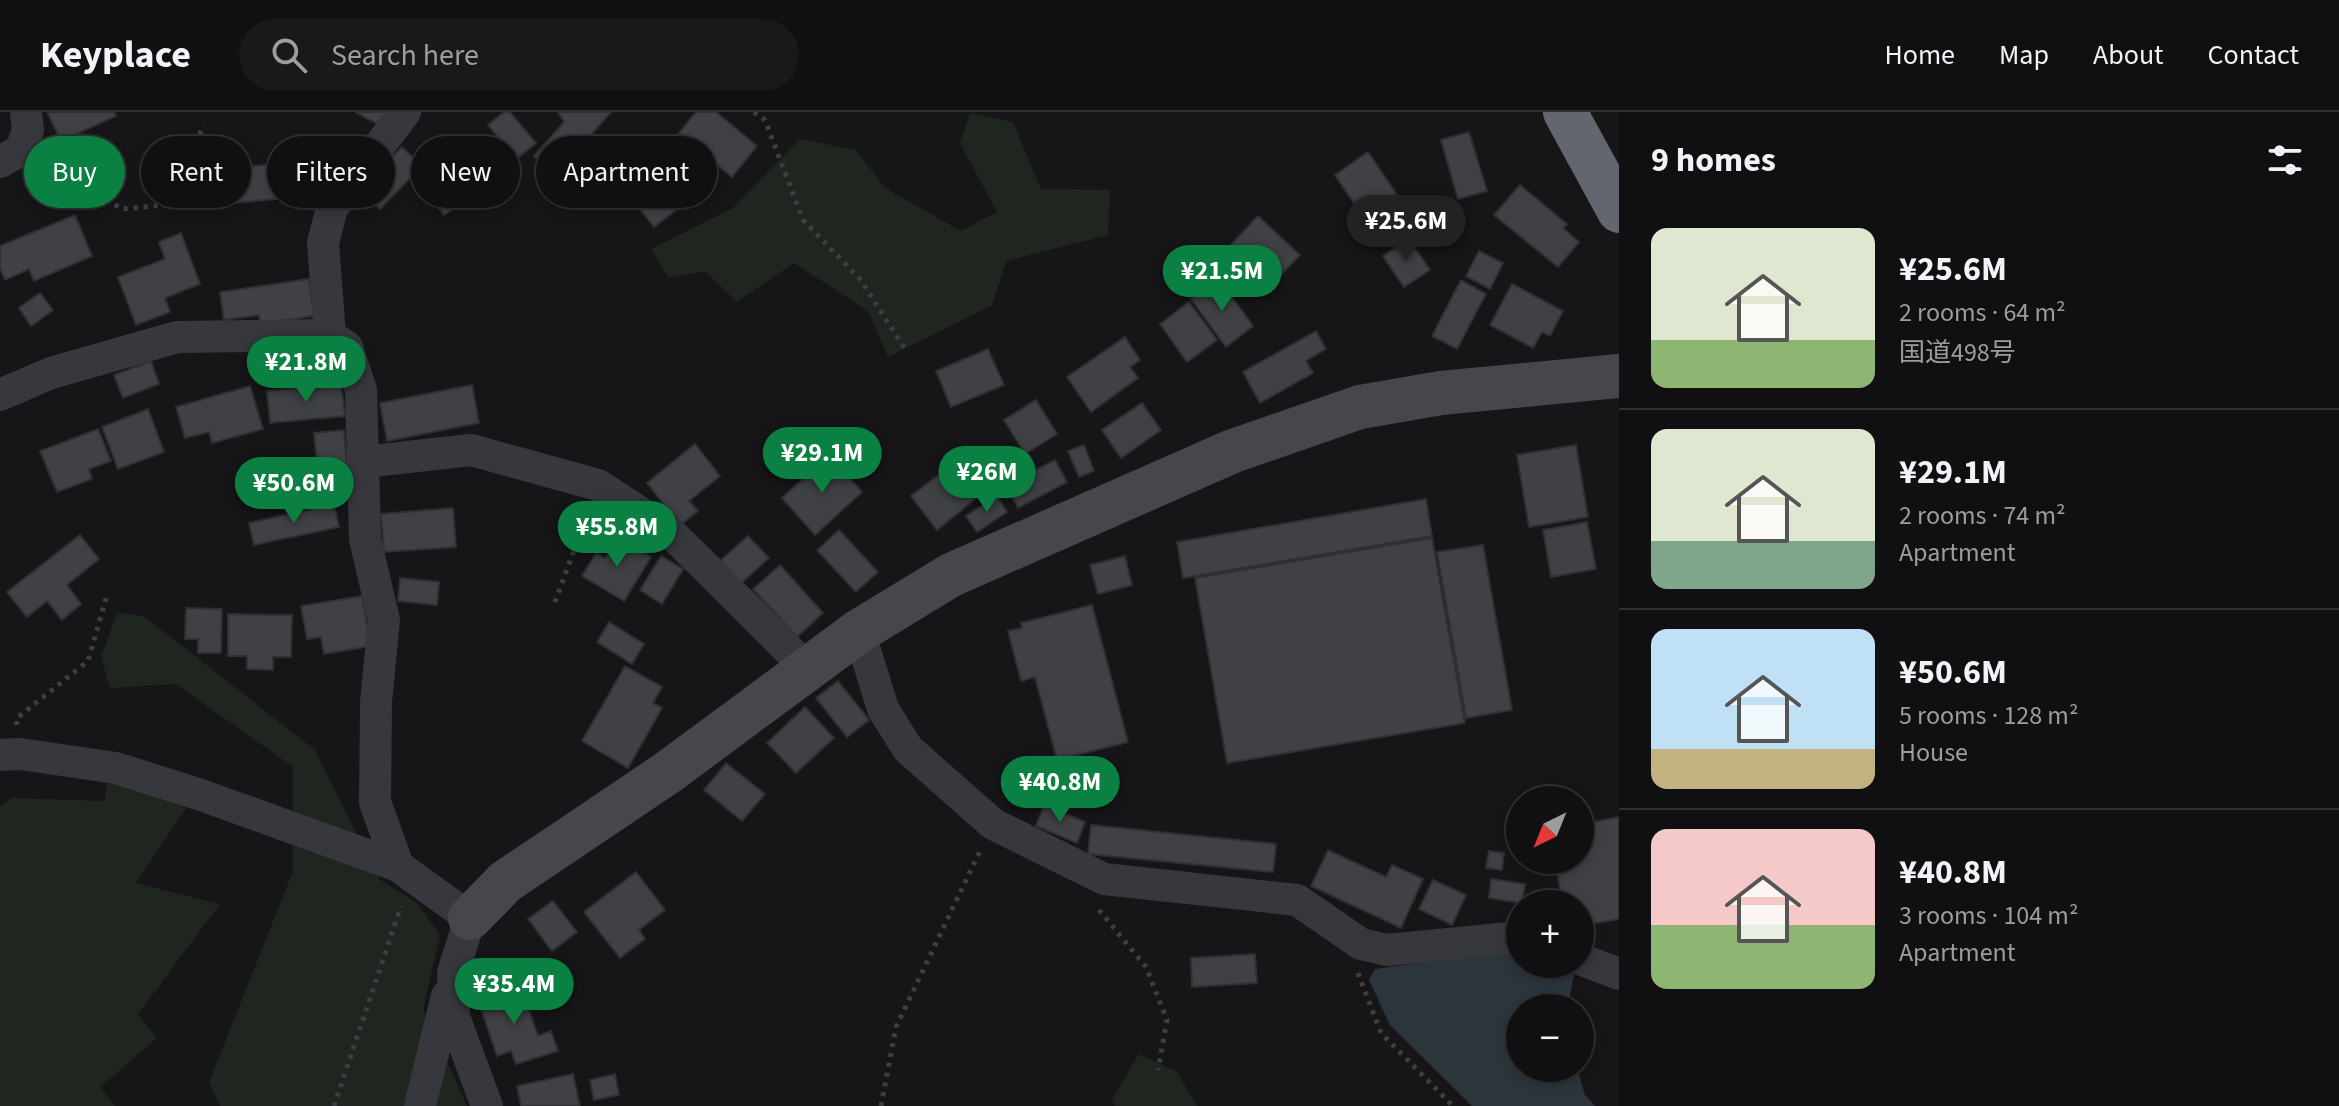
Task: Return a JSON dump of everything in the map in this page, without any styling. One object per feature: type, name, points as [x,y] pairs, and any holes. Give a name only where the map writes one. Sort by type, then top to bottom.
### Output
[{"type":"highway","points":[[1565,112],[1619,211]]},
{"type":"street","points":[[10,156],[28,130],[26,112]]},
{"type":"street","points":[[330,335],[323,243],[332,208],[405,112]]},
{"type":"street","points":[[0,395],[51,373],[177,337],[330,335],[347,347],[361,390],[365,539],[384,620],[376,702],[375,802],[398,866]]},
{"type":"street","points":[[420,1106],[470,918],[505,882],[667,773],[859,631],[951,575],[1233,451],[1360,407],[1441,393],[1619,376]]},
{"type":"street","points":[[363,462],[471,450],[598,485],[670,532],[808,669]]},
{"type":"street","points":[[859,631],[883,709],[908,749],[993,824],[1104,879],[1297,900],[1361,944],[1387,950],[1506,938]]},
{"type":"street","points":[[10,755],[116,768],[398,866],[470,918]]},
{"type":"street","points":[[1594,964],[1619,974]]},
{"type":"street","points":[[453,973],[454,1017],[487,1106]]},
{"type":"path","points":[[754,112],[765,120],[803,220],[860,279],[905,349]]},
{"type":"path","points":[[10,156],[122,209],[165,205],[204,125]]},
{"type":"path","points":[[555,602],[598,485]]},
{"type":"path","points":[[10,755],[16,719],[88,661],[107,595]]},
{"type":"path","points":[[881,1106],[896,1027],[993,824]]},
{"type":"path","points":[[1084,869],[1091,900],[1146,967],[1167,1020],[1158,1070]]},
{"type":"path","points":[[334,1106],[399,913]]},
{"type":"path","points":[[1361,944],[1358,979],[1381,1033],[1453,1106]]},
{"type":"shaded area","points":[[970,113],[1013,122],[1041,189],[1110,190],[1108,235],[1006,261],[992,305],[888,357],[868,311],[794,263],[737,302],[705,271],[669,278],[651,249],[733,208],[800,139],[856,150],[885,188],[961,231],[997,212],[960,143]]},
{"type":"shaded area","points":[[117,613],[144,616],[315,750],[379,879],[417,903],[440,935],[423,1009],[467,1106],[220,1106],[209,1082],[293,871],[293,767],[176,684],[110,688],[101,657]]},
{"type":"shaded area","points":[[107,774],[186,808],[136,883],[220,904],[138,1014],[157,1038],[100,1087],[115,1106],[0,1106],[0,806],[12,798],[105,801]]},
{"type":"shaded area","points":[[1506,951],[1506,978],[1573,978],[1570,994],[1506,994],[1506,1082],[1581,1082],[1585,1095],[1595,1106],[1472,1106],[1390,1025],[1369,980],[1375,969]]},
{"type":"shaded area","points":[[1139,1054],[1177,1072],[1197,1106],[1115,1106],[1112,1099]]},
{"type":"building","points":[[47,112],[114,112],[116,116],[72,136],[59,136]]},
{"type":"building","points":[[355,112],[388,112],[381,126]]},
{"type":"building","points":[[504,112],[510,112],[536,143],[520,156],[520,136],[497,136],[488,125]]},
{"type":"building","points":[[558,112],[611,112],[590,136],[552,136],[564,122]]},
{"type":"building","points":[[696,112],[716,112],[757,146],[732,177],[717,165],[717,136],[683,136],[679,133]]},
{"type":"building","points":[[1469,132],[1487,191],[1458,199],[1441,140]]},
{"type":"building","points":[[402,147],[411,156],[411,177],[395,194],[395,154]]},
{"type":"building","points":[[1368,152],[1402,202],[1411,196],[1424,216],[1393,237],[1382,223],[1372,230],[1335,175]]},
{"type":"building","points":[[267,165],[267,200],[251,201],[251,166]]},
{"type":"building","points":[[1520,185],[1567,224],[1563,228],[1579,242],[1558,267],[1494,215]]},
{"type":"building","points":[[439,208],[454,208],[444,215]]},
{"type":"building","points":[[639,208],[679,208],[654,227]]},
{"type":"building","points":[[75,215],[92,256],[34,281],[29,269],[5,280],[0,268],[0,246]]},
{"type":"building","points":[[1258,216],[1300,255],[1266,291],[1224,252]]},
{"type":"building","points":[[181,233],[200,284],[165,298],[170,312],[136,325],[118,277],[165,259],[159,242]]},
{"type":"building","points":[[1409,239],[1430,270],[1404,287],[1383,256]]},
{"type":"building","points":[[1479,251],[1503,263],[1490,289],[1466,276]]},
{"type":"building","points":[[309,279],[314,316],[260,324],[259,315],[224,320],[220,292]]},
{"type":"building","points":[[1219,279],[1253,326],[1226,347],[1191,299]]},
{"type":"building","points":[[1461,280],[1486,294],[1457,349],[1432,336]]},
{"type":"building","points":[[1512,284],[1563,311],[1550,336],[1542,332],[1533,348],[1490,325]]},
{"type":"building","points":[[40,293],[53,310],[31,326],[19,308]]},
{"type":"building","points":[[1189,302],[1217,340],[1187,362],[1160,324]]},
{"type":"building","points":[[1316,331],[1326,349],[1306,361],[1313,373],[1260,403],[1243,372]]},
{"type":"building","points":[[1125,337],[1140,360],[1130,367],[1138,378],[1091,412],[1067,377]]},
{"type":"building","points":[[988,349],[1004,385],[951,407],[936,371]]},
{"type":"building","points":[[151,361],[159,384],[123,398],[114,375]]},
{"type":"building","points":[[341,384],[345,416],[270,423],[267,391]]},
{"type":"building","points":[[472,385],[479,423],[387,441],[380,403]]},
{"type":"building","points":[[250,386],[263,429],[212,443],[209,432],[185,438],[176,407]]},
{"type":"building","points":[[1036,400],[1057,434],[1025,454],[1004,420]]},
{"type":"building","points":[[1142,403],[1161,430],[1121,458],[1102,430]]},
{"type":"building","points":[[148,409],[164,452],[118,469],[102,427]]},
{"type":"building","points":[[98,429],[111,461],[89,469],[92,479],[57,492],[40,451]]},
{"type":"building","points":[[344,430],[347,467],[318,470],[314,433]]},
{"type":"building","points":[[695,444],[720,476],[689,501],[698,511],[680,525],[647,483]]},
{"type":"building","points":[[1084,445],[1094,471],[1079,477],[1068,451]]},
{"type":"building","points":[[1576,445],[1588,517],[1529,527],[1517,455]]},
{"type":"building","points":[[829,455],[862,492],[815,535],[782,498]]},
{"type":"building","points":[[1055,460],[1067,482],[1018,508],[1006,485]]},
{"type":"building","points":[[954,463],[980,495],[937,530],[911,496]]},
{"type":"building","points":[[997,496],[1007,512],[977,532],[966,516]]},
{"type":"building","points":[[1426,499],[1432,536],[1183,578],[1177,542]]},
{"type":"building","points":[[334,504],[339,527],[254,545],[249,523]]},
{"type":"building","points":[[453,508],[456,547],[384,552],[381,514]]},
{"type":"building","points":[[1587,522],[1596,569],[1551,577],[1543,530]]},
{"type":"building","points":[[839,530],[878,572],[856,592],[817,550]]},
{"type":"building","points":[[80,535],[99,559],[67,585],[81,604],[62,620],[47,601],[27,617],[7,592]]},
{"type":"building","points":[[748,536],[769,558],[740,584],[720,561]]},
{"type":"building","points":[[617,537],[651,557],[624,601],[582,576],[596,553],[605,558]]},
{"type":"building","points":[[1432,538],[1465,723],[1227,763],[1195,578]]},
{"type":"building","points":[[1483,545],[1512,710],[1466,718],[1437,552]]},
{"type":"building","points":[[661,556],[683,569],[662,604],[640,590]]},
{"type":"building","points":[[1125,556],[1132,585],[1098,594],[1090,565]]},
{"type":"building","points":[[780,565],[823,613],[797,637],[753,589]]},
{"type":"building","points":[[400,578],[439,582],[437,605],[398,601]]},
{"type":"building","points":[[362,596],[371,646],[324,654],[321,637],[307,639],[301,606]]},
{"type":"building","points":[[1092,605],[1128,742],[1057,760],[1035,677],[1021,681],[1008,631],[1022,628],[1021,623]]},
{"type":"building","points":[[186,608],[222,609],[221,653],[198,653],[198,639],[185,639]]},
{"type":"building","points":[[228,614],[292,615],[291,657],[273,657],[273,670],[247,669],[247,656],[228,656]]},
{"type":"building","points":[[609,622],[644,644],[632,664],[597,642]]},
{"type":"building","points":[[625,666],[662,687],[653,703],[662,708],[628,768],[582,741]]},
{"type":"building","points":[[838,681],[869,720],[847,737],[816,698]]},
{"type":"building","points":[[805,707],[834,738],[796,773],[767,743]]},
{"type":"building","points":[[726,763],[765,794],[742,821],[704,790]]},
{"type":"building","points":[[1044,805],[1085,822],[1077,843],[1036,826]]},
{"type":"building","points":[[1619,817],[1619,919],[1594,923],[1594,890],[1560,890],[1558,874],[1594,874],[1594,822]]},
{"type":"building","points":[[1091,825],[1276,844],[1273,872],[1088,854]]},
{"type":"building","points":[[1328,850],[1386,877],[1392,865],[1423,879],[1401,928],[1311,886]]},
{"type":"building","points":[[1489,851],[1504,853],[1502,870],[1486,868]]},
{"type":"building","points":[[636,872],[665,910],[639,930],[645,939],[620,958],[584,912]]},
{"type":"building","points":[[1491,879],[1525,884],[1524,890],[1506,890],[1506,901],[1489,898]]},
{"type":"building","points":[[1433,880],[1466,895],[1452,925],[1419,909]]},
{"type":"building","points":[[553,901],[577,932],[552,951],[528,919]]},
{"type":"building","points":[[1255,954],[1257,983],[1192,987],[1191,958]]},
{"type":"building","points":[[498,987],[501,994],[521,987],[538,1036],[551,1031],[558,1051],[516,1064],[511,1051],[497,1056],[476,994]]},
{"type":"building","points":[[573,1074],[580,1106],[521,1106],[517,1086]]},
{"type":"building","points":[[615,1074],[619,1095],[594,1100],[590,1080]]}]
